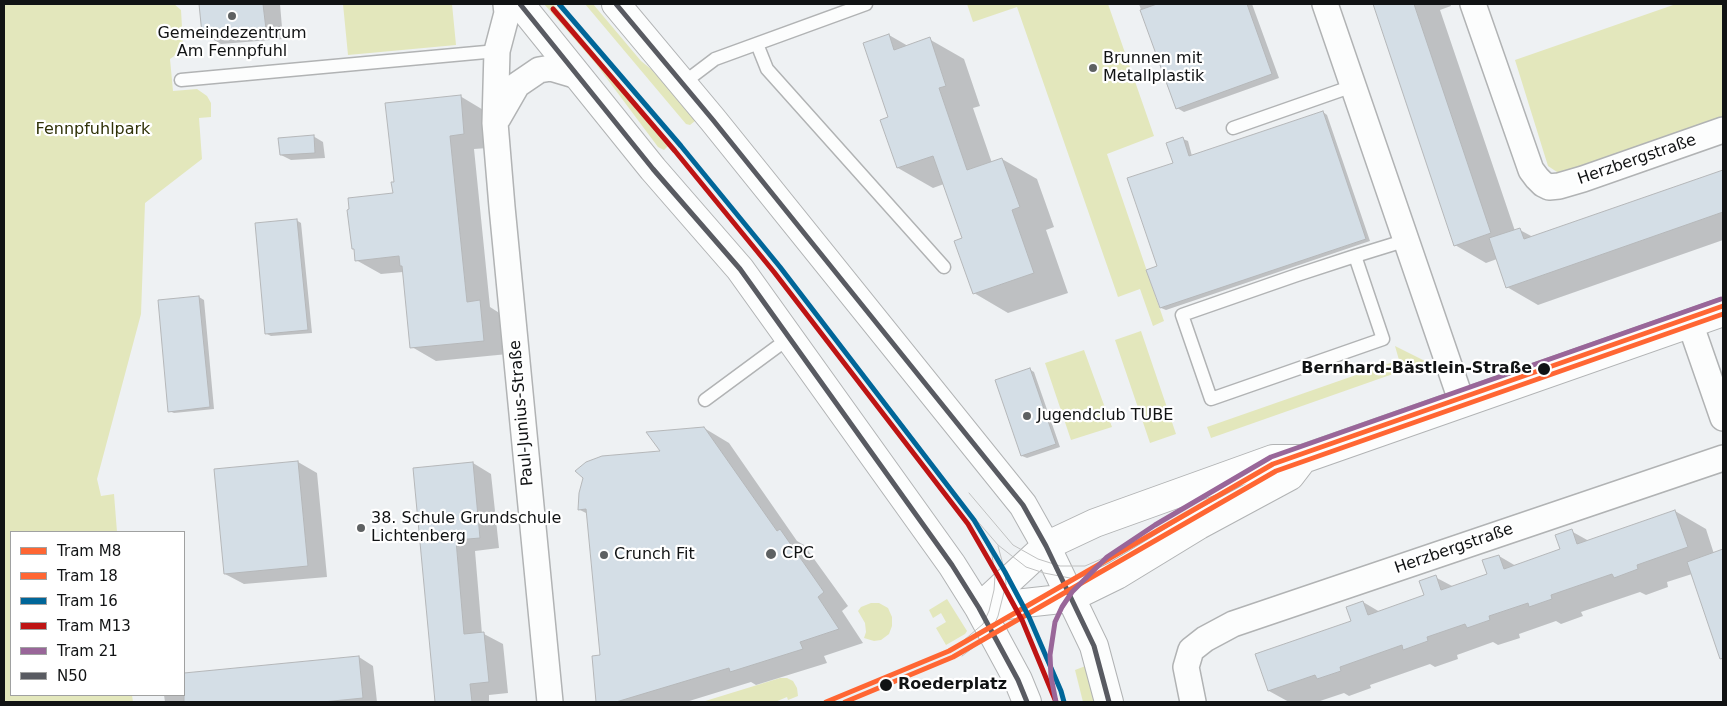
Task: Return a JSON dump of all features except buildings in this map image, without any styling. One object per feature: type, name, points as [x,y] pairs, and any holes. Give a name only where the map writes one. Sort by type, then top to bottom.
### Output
[{"type":"main road","points":[[520,4],[653,169],[740,269],[944,552],[979,608],[1018,680],[1026,702]]},
{"type":"main road","points":[[616,4],[713,120],[1023,504],[1046,546],[1094,646],[1109,702]]},
{"type":"main road","points":[[979,608],[1046,546],[1086,527],[1158,499],[1274,459],[1302,459],[1723,312]]},
{"type":"main road","points":[[979,608],[1070,598],[1117,575],[1199,525],[1290,476],[1302,459]]},
{"type":"street","name":"Paul-Junius-Straße","points":[[506,4],[506,14],[497,51],[495,123],[550,702]]},
{"type":"street","points":[[1325,4],[1462,403]]},
{"type":"street","name":"Herzbergstraße","points":[[1473,4],[1531,170],[1536,178],[1549,187],[1582,179],[1723,130]]},
{"type":"street","points":[[495,123],[516,85],[539,70],[551,68],[578,76]]},
{"type":"street","points":[[1690,323],[1723,418]]},
{"type":"street","name":"Herzbergstraße","points":[[1193,702],[1186,667],[1191,650],[1205,638],[1233,624],[1723,458]]},
{"type":"lane","points":[[682,84],[715,59],[866,4]]},
{"type":"lane","points":[[757,44],[767,69],[944,267]]},
{"type":"lane","points":[[181,80],[497,51]]},
{"type":"lane","points":[[1233,128],[1354,86]]},
{"type":"lane","points":[[1354,256],[1383,339],[1211,399],[1182,315],[1354,256],[1407,240]]},
{"type":"lane","points":[[705,400],[789,338]]},
{"type":"green space","name":"Fennpfuhlpark","points":[[4,4],[174,4],[181,10],[183,45],[180,52],[170,59],[173,91],[197,89],[207,96],[211,103],[211,117],[199,118],[202,159],[145,203],[141,314],[97,479],[101,496],[114,494],[117,531],[10,531],[10,696],[132,696],[133,702],[4,702]]},
{"type":"green space","points":[[343,4],[452,4],[456,45],[348,55]]},
{"type":"green space","points":[[544,4],[553,4],[667,139],[669,145],[664,150],[658,147],[596,64]]},
{"type":"green space","points":[[585,4],[593,4],[641,61],[651,69],[693,116],[695,121],[690,125],[686,124]]},
{"type":"green space","points":[[967,4],[1108,4],[1154,136],[1107,154],[1164,321],[1153,326],[1140,289],[1118,297],[1017,7],[973,22]]},
{"type":"green space","points":[[1676,4],[1723,4],[1723,116],[1560,174],[1548,166],[1515,60]]},
{"type":"green space","points":[[1141,331],[1176,434],[1150,443],[1115,340]]},
{"type":"green space","points":[[1395,346],[1427,362],[1211,438],[1207,427],[1399,360]]},
{"type":"green space","points":[[1084,350],[1112,427],[1071,440],[1045,363]]},
{"type":"green space","points":[[947,599],[967,631],[946,645],[936,628],[946,622],[941,613],[933,618],[929,610]]},
{"type":"green space","points":[[871,603],[879,603],[888,608],[892,617],[892,626],[889,634],[881,640],[874,641],[864,638],[866,632],[865,623],[858,611],[861,607]]},
{"type":"green space","points":[[1088,665],[1096,702],[1083,702],[1075,670]]},
{"type":"green space","points":[[780,678],[787,678],[793,681],[797,688],[798,696],[788,700],[787,697],[775,702],[702,702]]},
{"type":"tram line","name":"16","points":[[559,4],[681,146],[780,267],[974,520],[1029,617],[1064,702]]},
{"type":"tram line","name":"M13","points":[[553,9],[675,151],[774,272],[968,524],[1022,620],[1056,702]]},
{"type":"tram line","name":"21","points":[[1056,702],[1051,677],[1050,655],[1055,622],[1062,607],[1072,592],[1107,557],[1155,525],[1271,457],[1721,299]]},
{"type":"tram line","name":"M8","points":[[826,702],[949,651],[1273,464],[1723,306]]},
{"type":"tram line","name":"18","points":[[845,702],[953,657],[1276,471],[1723,314]]},
{"type":"tram line","points":[[969,493],[1013,545],[1038,559],[1060,566],[1085,566],[1129,547]]},
{"type":"tram line","points":[[960,501],[998,545],[1026,567],[1044,573],[1075,579],[1096,572],[1133,555]]},
{"type":"tram line","points":[[957,646],[983,624],[989,611],[994,590],[995,576],[992,555],[977,527]]},
{"type":"tram line","points":[[962,656],[982,641],[992,630],[998,616],[1006,584],[998,546]]},
{"type":"transit line","name":"N50","points":[[520,4],[653,169],[740,269],[952,565],[979,608],[1018,680],[1027,702]]},
{"type":"transit line","name":"N50","points":[[616,4],[713,120],[1023,505],[1046,546],[1094,646],[1109,702]]},
{"type":"place","name":"Gemeindezentrum Am Fennpfuhl","points":[[232,16]]},
{"type":"place","name":"Brunnen mit Metallplastik","points":[[1093,68]]},
{"type":"place","name":"Bernhard-Bästlein-Straße","points":[[1544,369]]},
{"type":"place","name":"Jugendclub TUBE","points":[[1027,416]]},
{"type":"place","name":"38. Schule Grundschule Lichtenberg","points":[[361,528]]},
{"type":"place","name":"CPC","points":[[771,554]]},
{"type":"place","name":"Crunch Fit","points":[[604,555]]},
{"type":"place","name":"Roederplatz","points":[[886,685]]}]
